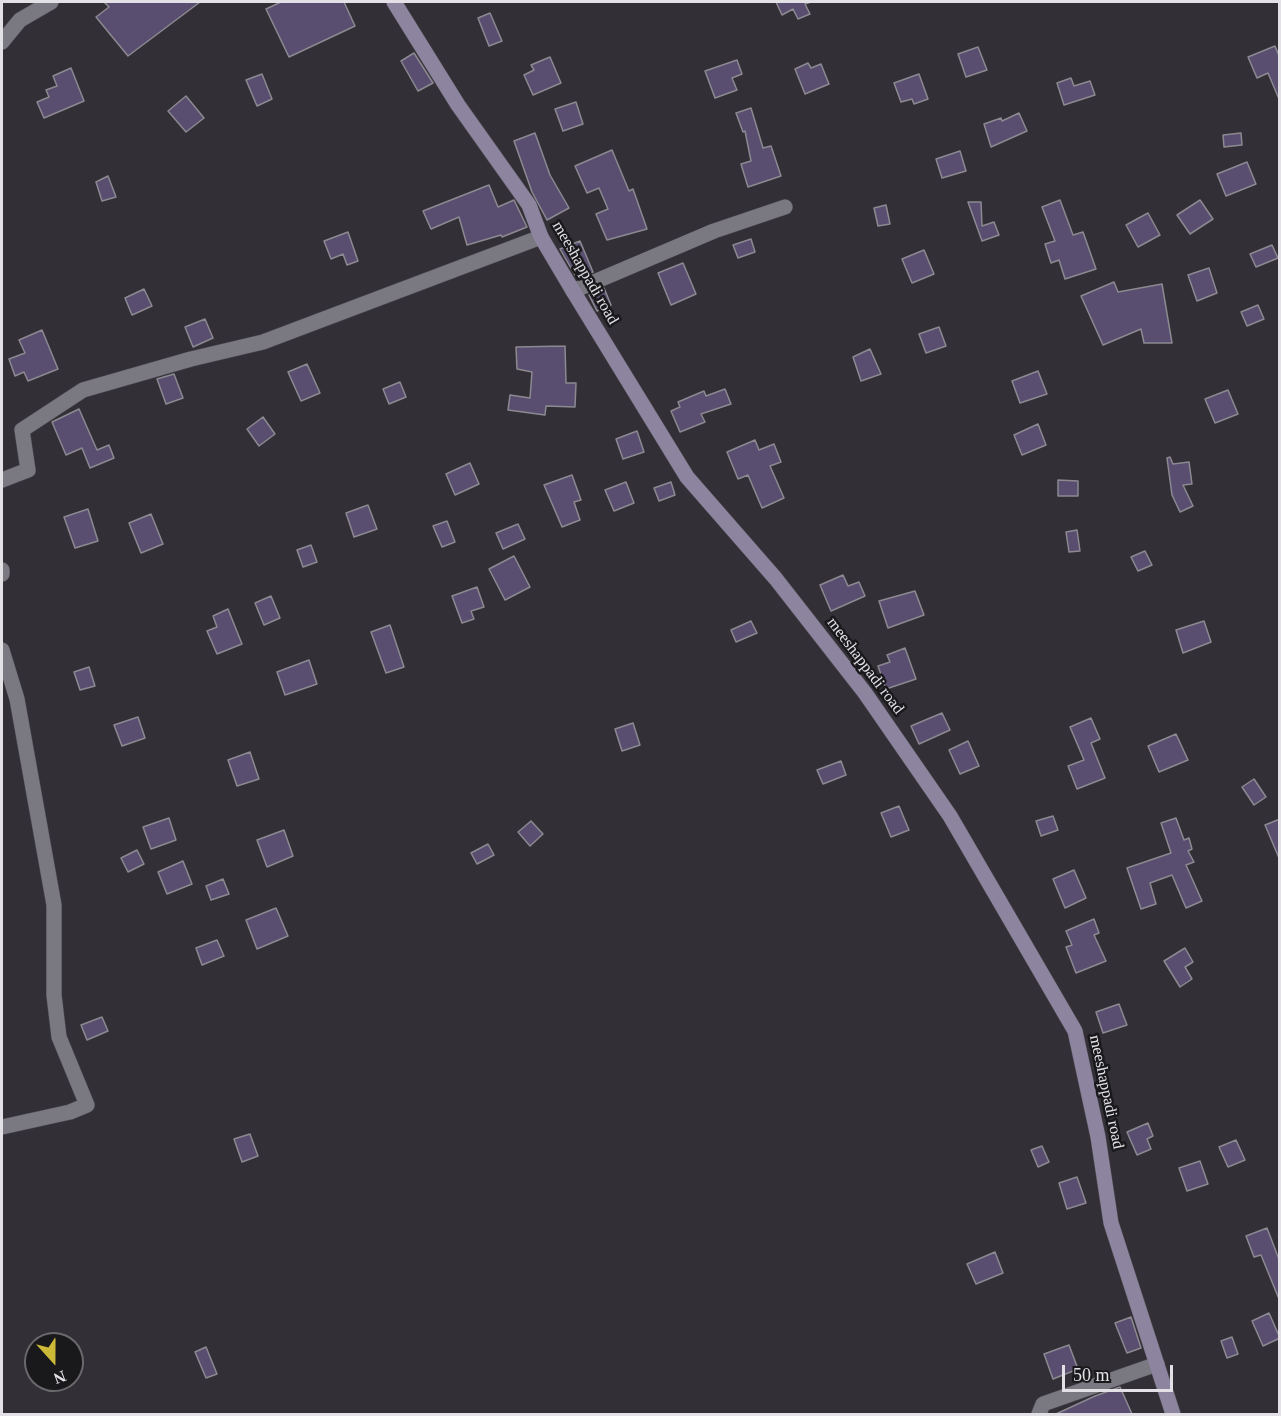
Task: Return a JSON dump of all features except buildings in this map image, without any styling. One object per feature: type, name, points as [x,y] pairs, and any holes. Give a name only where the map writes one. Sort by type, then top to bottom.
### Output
[{"type":"street","points":[[2,42],[20,20],[51,2]]},
{"type":"street","name":"meeshappadi road","points":[[394,2],[458,105],[529,205],[542,237],[573,291],[687,477],[776,579],[865,693],[950,816],[1075,1031],[1098,1137],[1112,1223],[1173,1414]]},
{"type":"street","points":[[573,291],[714,231],[785,207]]},
{"type":"street","points":[[2,480],[28,470],[22,429],[83,390],[191,358],[263,342],[542,237]]},
{"type":"street","points":[[2,650],[17,699],[54,905],[54,995],[59,1037],[87,1105],[70,1112],[2,1126]]},
{"type":"street","points":[[1039,1414],[1043,1404],[1157,1364]]}]
